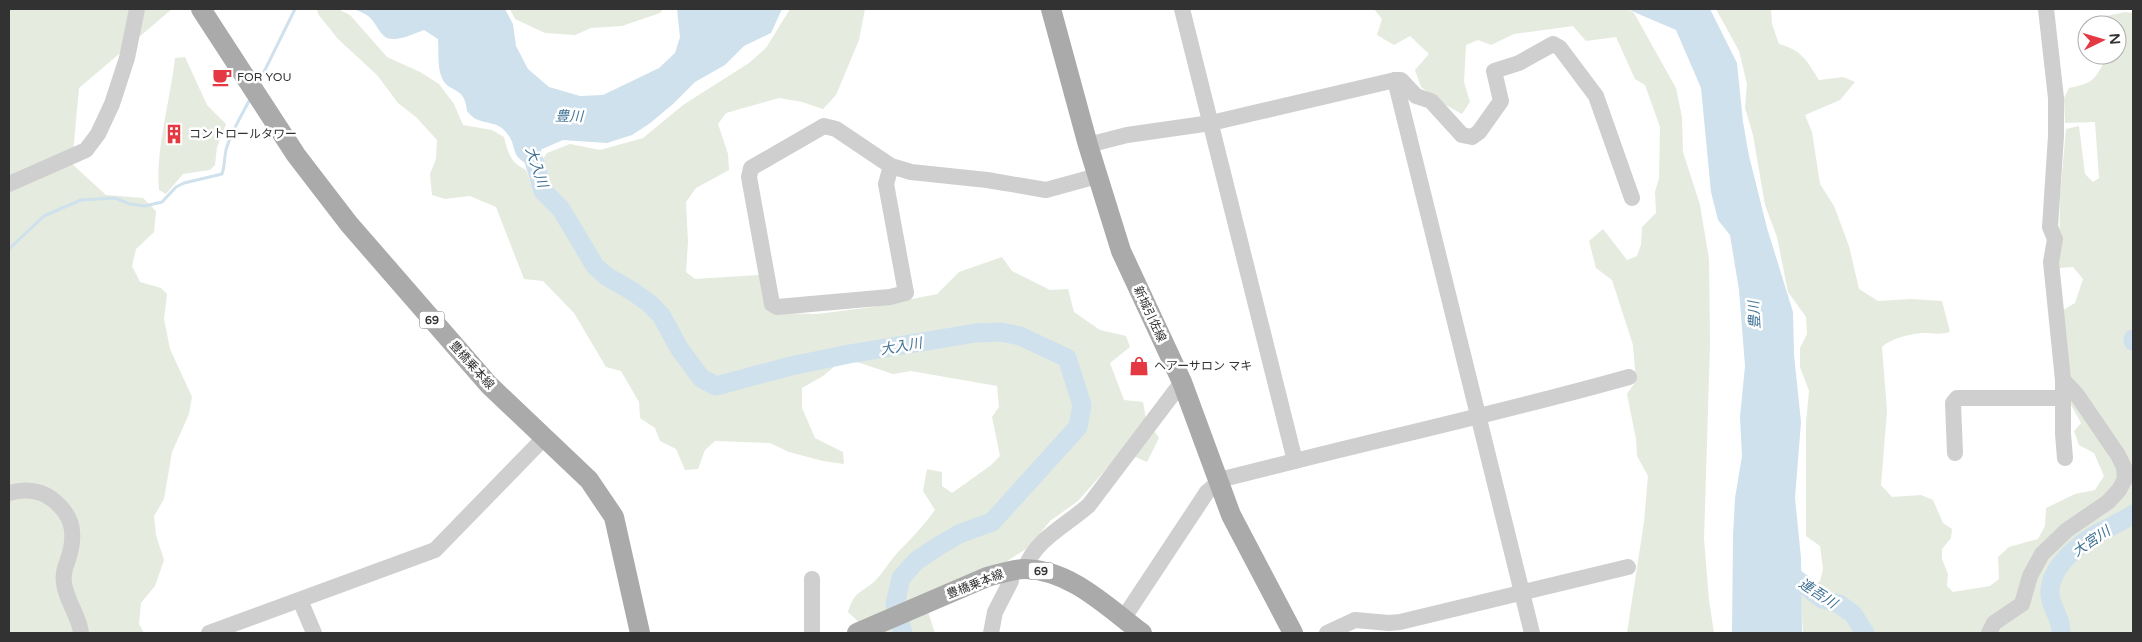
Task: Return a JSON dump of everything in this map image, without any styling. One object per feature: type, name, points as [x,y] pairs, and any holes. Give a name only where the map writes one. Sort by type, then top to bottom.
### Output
[{"type":"main road","name":"豊橋乗本線","points":[[200,9],[296,155],[349,224],[489,385],[589,480],[614,517],[640,633]]},
{"type":"main road","name":"新城引佐線","points":[[1051,9],[1088,145],[1121,251],[1182,382],[1231,515],[1293,633]]},
{"type":"main road","name":"豊橋乗本線","points":[[861,632],[987,577],[1017,570],[1046,572],[1068,580],[1142,633]]},
{"type":"street","points":[[9,184],[86,150],[90,145],[98,134],[115,95],[127,58],[137,9]]},
{"type":"street","points":[[1182,9],[1295,460]]},
{"type":"street","points":[[2046,9],[2056,98],[2056,136],[2050,226],[2054,239],[2051,262],[2063,380],[2065,458]]},
{"type":"street","points":[[1088,145],[1126,136],[1211,123],[1395,80],[1401,80],[1416,96],[1431,101],[1462,135],[1472,137],[1480,132],[1501,101],[1494,70],[1519,63],[1553,44],[1560,48],[1596,96],[1632,198]]},
{"type":"street","points":[[1395,80],[1532,633]]},
{"type":"street","points":[[891,166],[886,184],[906,293],[890,297],[777,307],[772,304],[749,176],[751,168],[824,126],[836,129],[891,166],[911,172],[987,180],[1046,190],[1097,176]]},
{"type":"street","points":[[1123,619],[1206,492],[1218,481],[1478,415],[1536,404],[1629,378]]},
{"type":"street","points":[[1989,633],[1994,623],[2022,604],[2030,576],[2042,554],[2067,530],[2108,502],[2119,490],[2125,479],[2124,467],[2118,455],[2076,395],[2063,380]]},
{"type":"street","points":[[990,633],[995,612],[1017,570],[1053,532],[1074,519],[1089,505],[1182,382]]},
{"type":"street","points":[[1956,453],[1953,403],[1957,398],[2063,398]]},
{"type":"street","points":[[208,633],[435,550],[545,437]]},
{"type":"street","points":[[9,493],[35,490],[48,496],[64,509],[71,522],[72,538],[70,553],[64,570],[63,580],[65,591],[77,617],[81,633]]},
{"type":"street","points":[[1327,633],[1355,620],[1400,622],[1628,567]]},
{"type":"street","points":[[812,579],[812,633]]},
{"type":"street","points":[[300,600],[314,633]]},
{"type":"shaded area","points":[[9,9],[172,9],[79,88],[72,164],[106,195],[143,198],[156,211],[154,232],[136,249],[132,266],[140,282],[161,288],[167,294],[164,319],[170,349],[192,397],[189,414],[172,452],[164,499],[154,516],[156,535],[164,560],[155,586],[141,603],[139,624],[144,633],[9,633]]},
{"type":"shaded area","points":[[317,9],[338,9],[350,15],[387,57],[420,72],[439,84],[454,104],[463,125],[492,130],[504,137],[510,156],[516,164],[526,170],[533,189],[546,180],[540,163],[547,153],[570,144],[600,150],[643,138],[683,105],[749,63],[766,48],[790,9],[865,9],[859,40],[836,95],[823,109],[802,102],[779,98],[726,113],[718,124],[728,154],[729,170],[696,188],[686,202],[688,242],[686,272],[695,279],[759,275],[776,313],[818,314],[872,307],[937,294],[959,272],[1002,257],[1012,271],[1050,290],[1068,289],[1074,312],[1100,330],[1126,336],[1130,347],[1110,363],[1124,400],[1143,402],[1146,419],[1159,438],[1147,462],[1122,451],[1078,501],[1050,521],[1029,547],[928,612],[935,633],[870,633],[848,612],[858,593],[875,581],[935,510],[923,491],[927,469],[942,472],[942,486],[952,493],[990,466],[1000,456],[992,417],[999,407],[997,386],[911,371],[893,374],[854,361],[840,362],[823,376],[802,388],[802,408],[815,438],[843,452],[844,464],[823,461],[789,452],[770,443],[715,441],[705,450],[698,469],[685,470],[676,449],[660,441],[655,428],[640,418],[639,402],[621,371],[606,367],[574,313],[543,281],[524,279],[496,207],[470,196],[445,199],[432,195],[430,174],[436,159],[437,140],[416,117],[398,103],[377,75],[338,39],[318,14]]},
{"type":"shaded area","points":[[510,9],[663,9],[660,13],[622,26],[591,28],[575,35],[545,33],[515,19]]},
{"type":"shaded area","points":[[1374,9],[1626,9],[1634,13],[1676,88],[1682,117],[1683,152],[1700,205],[1709,259],[1710,344],[1704,539],[1714,633],[1627,633],[1644,522],[1648,476],[1637,456],[1636,439],[1627,394],[1636,381],[1633,345],[1612,280],[1596,268],[1589,241],[1603,229],[1627,260],[1637,256],[1641,245],[1642,227],[1656,213],[1655,192],[1659,178],[1660,127],[1645,85],[1635,79],[1616,37],[1586,41],[1573,26],[1514,34],[1491,45],[1478,40],[1466,45],[1464,82],[1470,102],[1462,114],[1442,103],[1421,87],[1415,70],[1429,54],[1410,36],[1394,45],[1377,35],[1382,19]]},
{"type":"shaded area","points":[[1716,9],[1771,9],[1772,24],[1779,44],[1799,53],[1819,80],[1843,77],[1855,82],[1840,100],[1805,115],[1812,132],[1820,184],[1834,206],[1849,246],[1859,289],[1878,301],[1911,299],[1942,301],[1950,332],[1907,335],[1890,341],[1882,347],[1887,411],[1881,485],[1892,497],[1921,495],[1933,500],[1943,523],[1952,529],[1951,538],[1942,549],[1942,559],[1948,574],[1947,586],[1953,592],[1990,586],[1999,579],[1998,557],[2009,547],[2038,539],[2045,526],[2046,508],[2075,494],[2095,490],[2104,476],[2094,453],[2079,445],[2074,431],[2081,423],[2065,394],[2063,310],[2075,303],[2083,279],[2073,267],[2059,268],[2060,196],[2066,129],[2079,126],[2085,174],[2093,182],[2099,178],[2095,122],[2065,123],[2064,98],[2069,88],[2085,84],[2094,78],[2102,65],[2127,65],[2127,15],[2111,15],[2125,12],[2133,13],[2133,633],[1803,633],[1801,597],[1820,581],[1823,569],[1820,546],[1806,536],[1806,423],[1809,391],[1800,367],[1800,348],[1807,334],[1806,317],[1788,292],[1777,237],[1765,205],[1753,135],[1745,108],[1747,84],[1739,51]]},
{"type":"shaded area","points":[[185,57],[207,105],[226,124],[217,147],[215,165],[210,170],[183,174],[166,194],[159,190],[161,140],[175,58]]},
{"type":"water","name":"豊川","points":[[354,9],[505,9],[513,24],[516,46],[528,69],[549,87],[580,96],[603,95],[659,68],[675,53],[680,37],[677,9],[782,9],[771,33],[744,46],[725,65],[695,82],[673,104],[632,135],[607,143],[563,140],[540,150],[537,161],[529,165],[518,158],[512,141],[502,128],[474,118],[467,111],[466,103],[460,93],[445,83],[439,69],[438,39],[424,30],[403,38],[387,38],[370,18]]},
{"type":"water","name":"豊川","points":[[1627,9],[1710,9],[1737,63],[1743,122],[1749,156],[1767,228],[1793,312],[1794,355],[1801,422],[1795,498],[1801,558],[1802,633],[1732,633],[1733,536],[1735,498],[1742,456],[1740,417],[1745,366],[1739,290],[1730,235],[1718,220],[1711,192],[1701,88],[1676,30]]},
{"type":"waterway","points":[[260,80],[295,9]]},
{"type":"waterway","points":[[9,249],[44,216],[81,200],[115,198],[130,204],[145,206],[162,202],[176,187],[184,183],[222,174],[228,143],[250,99]]},
{"type":"waterway","name":"大入川","points":[[527,137],[543,191],[561,209],[595,266],[606,276],[649,303],[661,315],[679,348],[701,378],[716,386],[791,366],[849,354],[976,333],[1001,332],[1020,336],[1067,358],[1082,405],[1078,427],[992,522],[959,534],[937,547],[916,561],[901,578],[895,604],[903,633]]},
{"type":"waterway","name":"大宮川","points":[[2061,633],[2061,627],[2050,595],[2052,579],[2057,569],[2072,552],[2091,537],[2133,514]]},
{"type":"waterway","name":"連吾川","points":[[1782,568],[1822,599],[1839,604],[1853,614],[1865,633]]},
{"type":"place","name":"FOR YOU","points":[[222,77]]},
{"type":"place","name":"コントロールタワー","points":[[174,134]]},
{"type":"place","name":"ヘアーサロン マキ","points":[[1139,366]]}]
